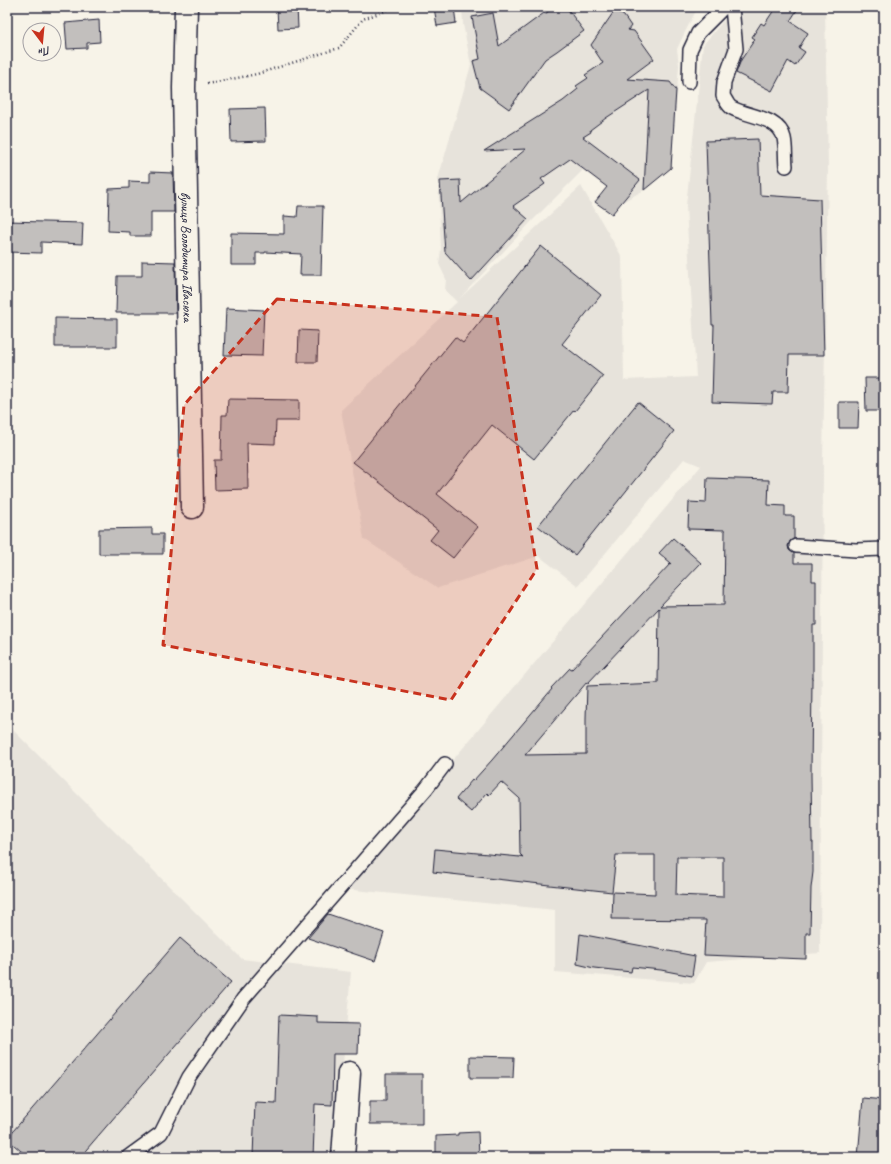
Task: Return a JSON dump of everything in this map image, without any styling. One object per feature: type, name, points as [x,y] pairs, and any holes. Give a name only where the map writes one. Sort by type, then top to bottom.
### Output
[{"type":"street","name":"вулиця Володимира Івасюка","points":[[186,7],[184,88],[192,506]]},
{"type":"street","points":[[343,1157],[348,1073]]},
{"type":"lane","points":[[689,82],[690,50],[698,33],[724,7]]},
{"type":"lane","points":[[732,7],[736,49],[724,82],[723,96],[731,107],[746,114],[763,118],[777,125],[784,137],[786,166]]},
{"type":"lane","points":[[796,546],[856,550],[884,549]]},
{"type":"lane","points":[[128,1157],[161,1133],[189,1077],[243,999],[426,789],[445,764]]},
{"type":"path","points":[[184,88],[257,74],[339,48],[363,19],[396,7]]},
{"type":"highlighted area","points":[[277,299],[497,317],[537,569],[451,700],[163,645],[184,405]]},
{"type":"shaded area","points":[[462,7],[698,7],[677,49],[679,65],[671,168],[648,188],[624,201],[583,170],[532,221],[459,299],[581,186],[622,257],[624,380],[696,377],[686,206],[703,45],[735,7],[825,7],[828,168],[823,462],[820,953],[706,962],[694,983],[555,972],[555,910],[344,889],[701,466],[684,459],[578,586],[539,556],[438,588],[364,539],[341,410],[457,302],[445,290],[446,279],[439,264],[441,249],[438,179],[471,65],[463,24]]},
{"type":"shaded area","points":[[7,724],[242,959],[351,972],[335,1157],[7,1157]]},
{"type":"building","points":[[277,7],[297,7],[298,28],[278,29]]},
{"type":"building","points":[[434,7],[454,7],[456,23],[437,26]]},
{"type":"building","points":[[554,7],[566,7],[584,31],[545,59],[509,109],[480,88],[473,61],[480,59],[472,17],[493,13],[499,46]]},
{"type":"building","points":[[776,7],[799,7],[790,21],[808,33],[799,48],[805,52],[795,66],[788,61],[772,91],[736,73],[741,60],[755,39],[752,37],[761,23],[764,25]]},
{"type":"building","points":[[615,10],[624,16],[631,26],[628,30],[634,31],[654,59],[627,79],[670,82],[676,90],[671,168],[644,190],[649,90],[606,118],[590,130],[591,132],[583,137],[640,180],[612,214],[595,202],[607,187],[570,159],[541,179],[545,184],[513,206],[528,219],[471,281],[445,252],[440,181],[460,180],[461,203],[526,149],[484,151],[563,101],[578,89],[576,86],[588,78],[585,75],[603,63],[591,45]]},
{"type":"building","points":[[99,20],[100,42],[87,43],[87,48],[67,49],[65,23]]},
{"type":"building","points":[[265,108],[266,141],[231,142],[230,109]]},
{"type":"building","points":[[758,139],[760,195],[820,199],[824,355],[789,355],[788,392],[773,392],[772,404],[712,402],[714,325],[712,325],[706,141]]},
{"type":"building","points":[[150,172],[173,173],[174,212],[151,212],[151,236],[130,236],[130,232],[108,231],[109,189],[129,188],[129,181],[150,182]]},
{"type":"building","points":[[298,206],[323,206],[321,275],[300,275],[301,254],[256,253],[256,265],[231,265],[231,233],[284,234],[284,216],[297,217]]},
{"type":"building","points":[[7,221],[83,223],[82,244],[41,242],[41,253],[7,252]]},
{"type":"building","points":[[541,246],[601,295],[562,344],[603,376],[534,459],[492,425],[437,494],[478,527],[453,558],[430,540],[438,530],[353,462],[455,337],[463,343]]},
{"type":"building","points":[[142,261],[175,262],[176,313],[116,313],[117,276],[142,276]]},
{"type":"building","points":[[226,308],[264,310],[262,356],[224,355]]},
{"type":"building","points":[[55,318],[117,319],[117,347],[55,347]]},
{"type":"building","points":[[299,330],[318,331],[317,362],[298,362]]},
{"type":"building","points":[[865,378],[884,378],[884,411],[866,411]]},
{"type":"building","points":[[228,399],[299,400],[299,421],[276,421],[275,444],[247,443],[248,489],[215,490],[214,460],[221,460],[222,415],[227,415]]},
{"type":"building","points":[[638,402],[674,431],[575,555],[538,526]]},
{"type":"building","points":[[839,402],[859,402],[858,428],[839,428]]},
{"type":"building","points":[[707,478],[769,480],[768,505],[785,506],[785,516],[794,516],[794,539],[790,541],[788,546],[789,550],[794,553],[794,563],[812,563],[812,581],[816,581],[816,625],[813,625],[811,775],[813,872],[811,888],[810,933],[806,933],[806,959],[704,955],[706,920],[612,919],[613,892],[655,894],[655,855],[616,855],[612,892],[433,872],[435,849],[523,857],[520,854],[519,798],[501,782],[489,795],[487,793],[471,812],[456,799],[492,760],[552,689],[551,688],[570,668],[572,669],[671,563],[659,553],[673,538],[701,563],[660,606],[724,605],[725,530],[688,529],[689,502],[706,503]],"holes":[[[659,608],[658,683],[587,686],[586,754],[525,755],[587,682],[587,684]],[[677,857],[723,857],[723,897],[676,895]]]},
{"type":"building","points":[[152,528],[152,534],[163,534],[163,554],[99,554],[99,529]]},
{"type":"building","points":[[328,914],[384,933],[375,961],[308,938]]},
{"type":"building","points":[[580,934],[695,956],[692,976],[661,970],[632,967],[631,972],[594,968],[577,964]]},
{"type":"building","points":[[180,938],[231,982],[80,1157],[28,1157],[7,1138]]},
{"type":"building","points":[[279,1015],[318,1017],[318,1023],[359,1024],[358,1054],[333,1054],[332,1105],[315,1104],[313,1157],[253,1157],[255,1102],[276,1103]]},
{"type":"building","points":[[470,1056],[514,1057],[513,1078],[470,1078]]},
{"type":"building","points":[[386,1074],[422,1074],[422,1124],[370,1124],[370,1101],[386,1101]]},
{"type":"building","points":[[863,1098],[884,1100],[884,1157],[858,1157]]},
{"type":"building","points":[[478,1132],[479,1157],[436,1157],[436,1136]]}]
